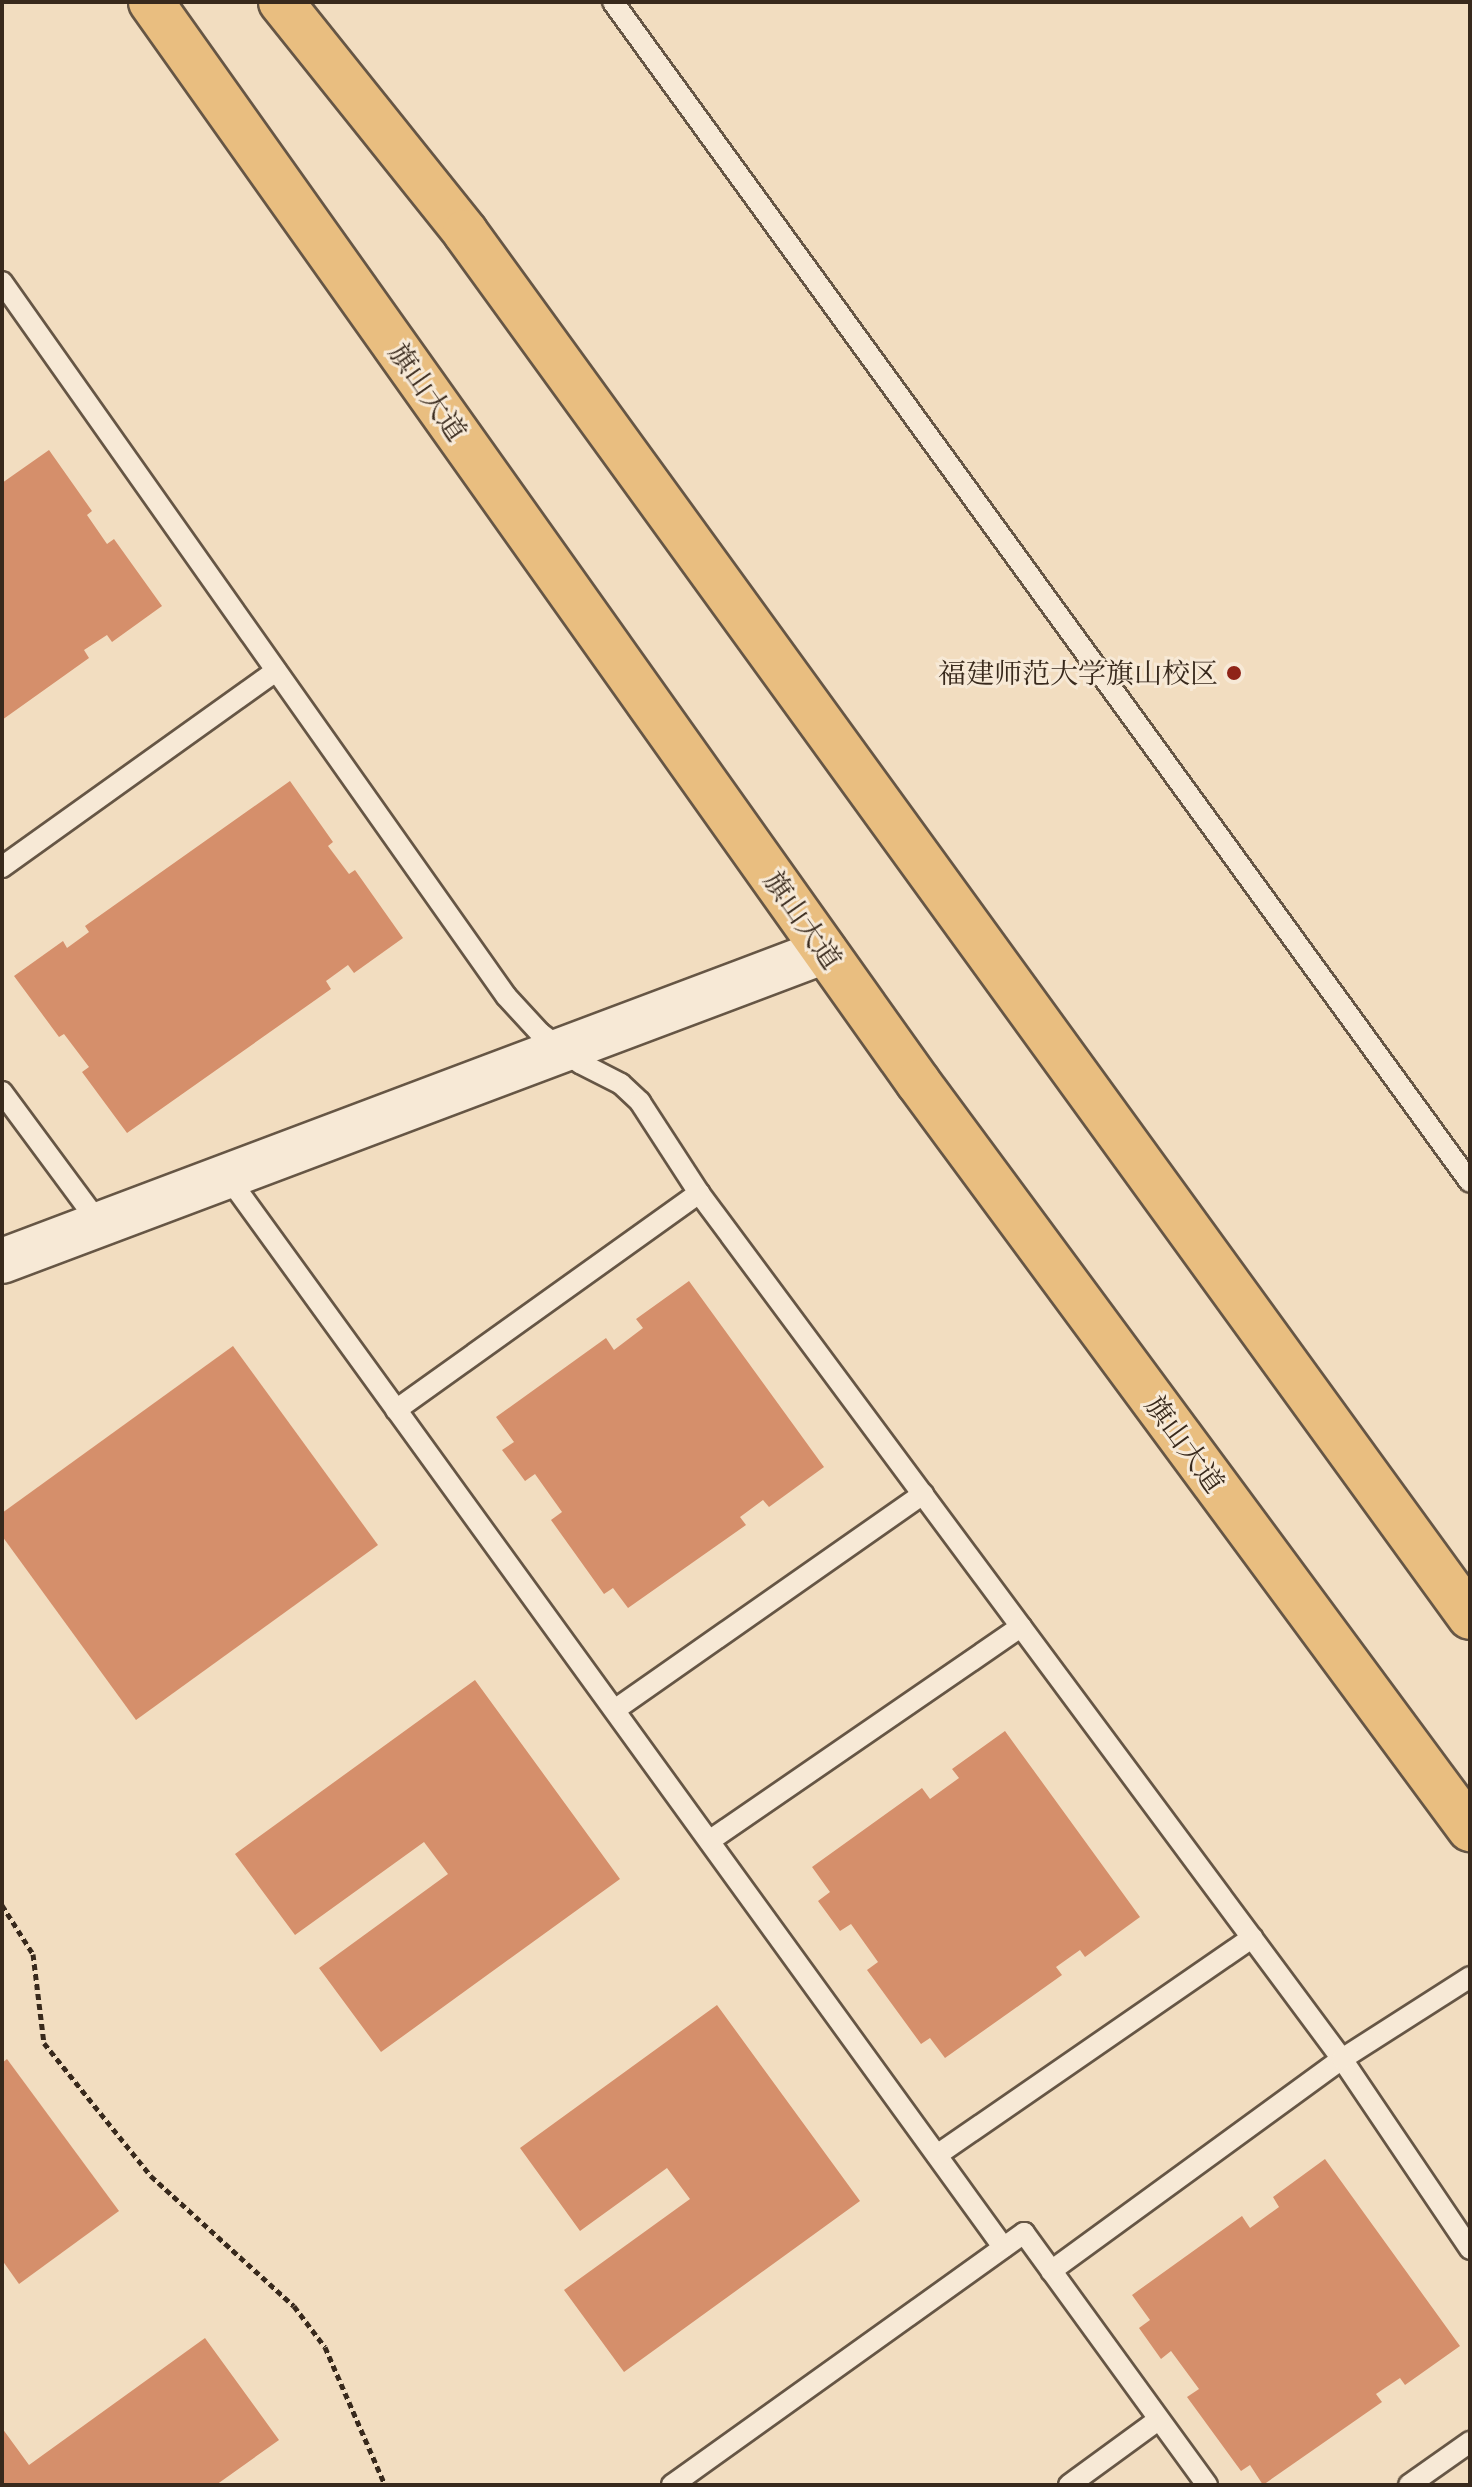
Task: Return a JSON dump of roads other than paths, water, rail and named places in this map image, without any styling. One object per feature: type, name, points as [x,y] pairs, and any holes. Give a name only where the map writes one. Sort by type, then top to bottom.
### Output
[{"type":"highway","name":"旗山大道","points":[[151,2],[825,951],[1470,1829]]},
{"type":"highway","points":[[281,2],[465,232],[1470,1617]]},
{"type":"street","points":[[2,1261],[825,951]]},
{"type":"lane","points":[[613,2],[1470,1182]]},
{"type":"lane","points":[[2,282],[506,996],[562,1050],[621,1084],[640,1102],[699,1193],[1342,2059],[1470,2249]]},
{"type":"lane","points":[[2,867],[276,671]]},
{"type":"lane","points":[[2,1092],[99,1223]]},
{"type":"lane","points":[[227,1176],[712,1839],[1003,2247]]},
{"type":"lane","points":[[396,1410],[699,1193]]},
{"type":"lane","points":[[616,1709],[923,1494]]},
{"type":"lane","points":[[712,1839],[1021,1627]]},
{"type":"lane","points":[[937,2155],[1252,1938]]},
{"type":"lane","points":[[1051,2271],[1342,2059],[1470,1977]]},
{"type":"lane","points":[[672,2485],[1024,2233],[1207,2485]]},
{"type":"lane","points":[[1069,2485],[1158,2420]]},
{"type":"lane","points":[[1409,2485],[1470,2442]]},
{"type":"place","name":"福建师范大学旗山校区","points":[[1234,673]]}]
